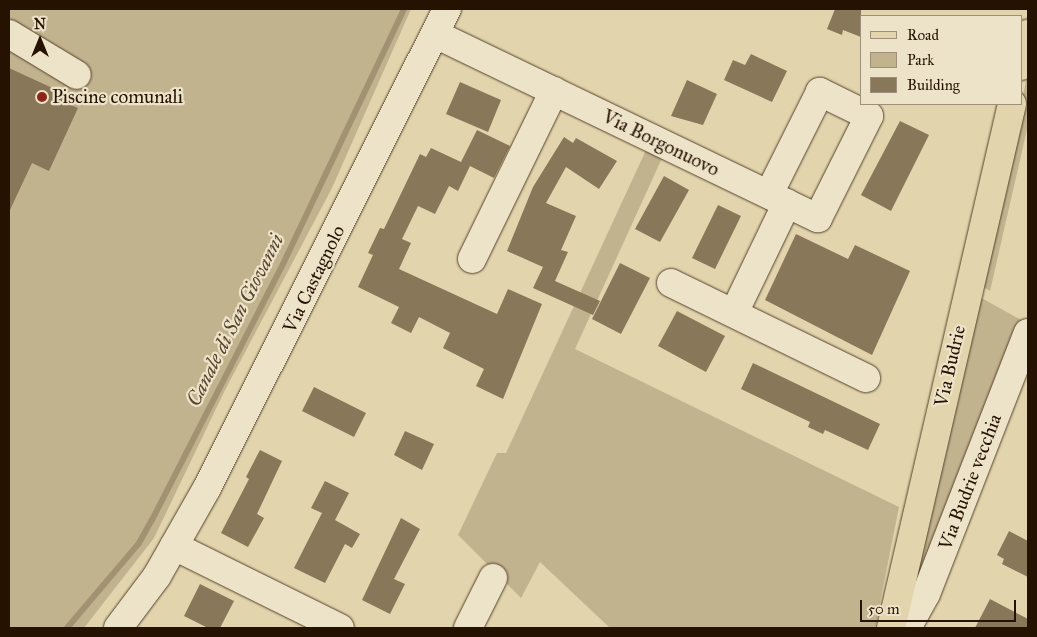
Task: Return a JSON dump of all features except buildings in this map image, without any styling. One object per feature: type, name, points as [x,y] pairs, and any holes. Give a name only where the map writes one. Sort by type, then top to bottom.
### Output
[{"type":"main road","points":[[1022,61],[1028,34]]},
{"type":"main road","name":"Via Budrie","points":[[891,628],[1012,105]]},
{"type":"street","name":"Via Castagnolo","points":[[118,628],[157,576],[259,390],[447,9]]},
{"type":"street","points":[[9,34],[77,75]]},
{"type":"street","name":"Via Borgonuovo","points":[[435,34],[778,199],[734,313]]},
{"type":"street","points":[[472,259],[554,91]]},
{"type":"street","points":[[671,283],[866,378]]},
{"type":"street","name":"Via Budrie vecchia","points":[[907,628],[926,594],[1028,334]]},
{"type":"street","points":[[174,546],[340,628]]},
{"type":"street","points":[[468,628],[493,578]]},
{"type":"green space","points":[[9,9],[411,9],[332,188],[224,392],[154,538],[84,628],[9,628]]},
{"type":"green space","points":[[1028,72],[1028,125],[990,291],[982,286]]},
{"type":"green space","points":[[647,148],[663,156],[575,349],[899,507],[875,628],[610,628],[540,562],[521,598],[458,535],[497,453],[506,453]]},
{"type":"green space","points":[[978,296],[1023,321],[903,621]]},
{"type":"waterway","name":"Canale di San Giovanni","points":[[67,628],[139,543],[152,520],[283,264],[404,9]]},
{"type":"place","name":"Piscine comunali","points":[[42,97]]}]
